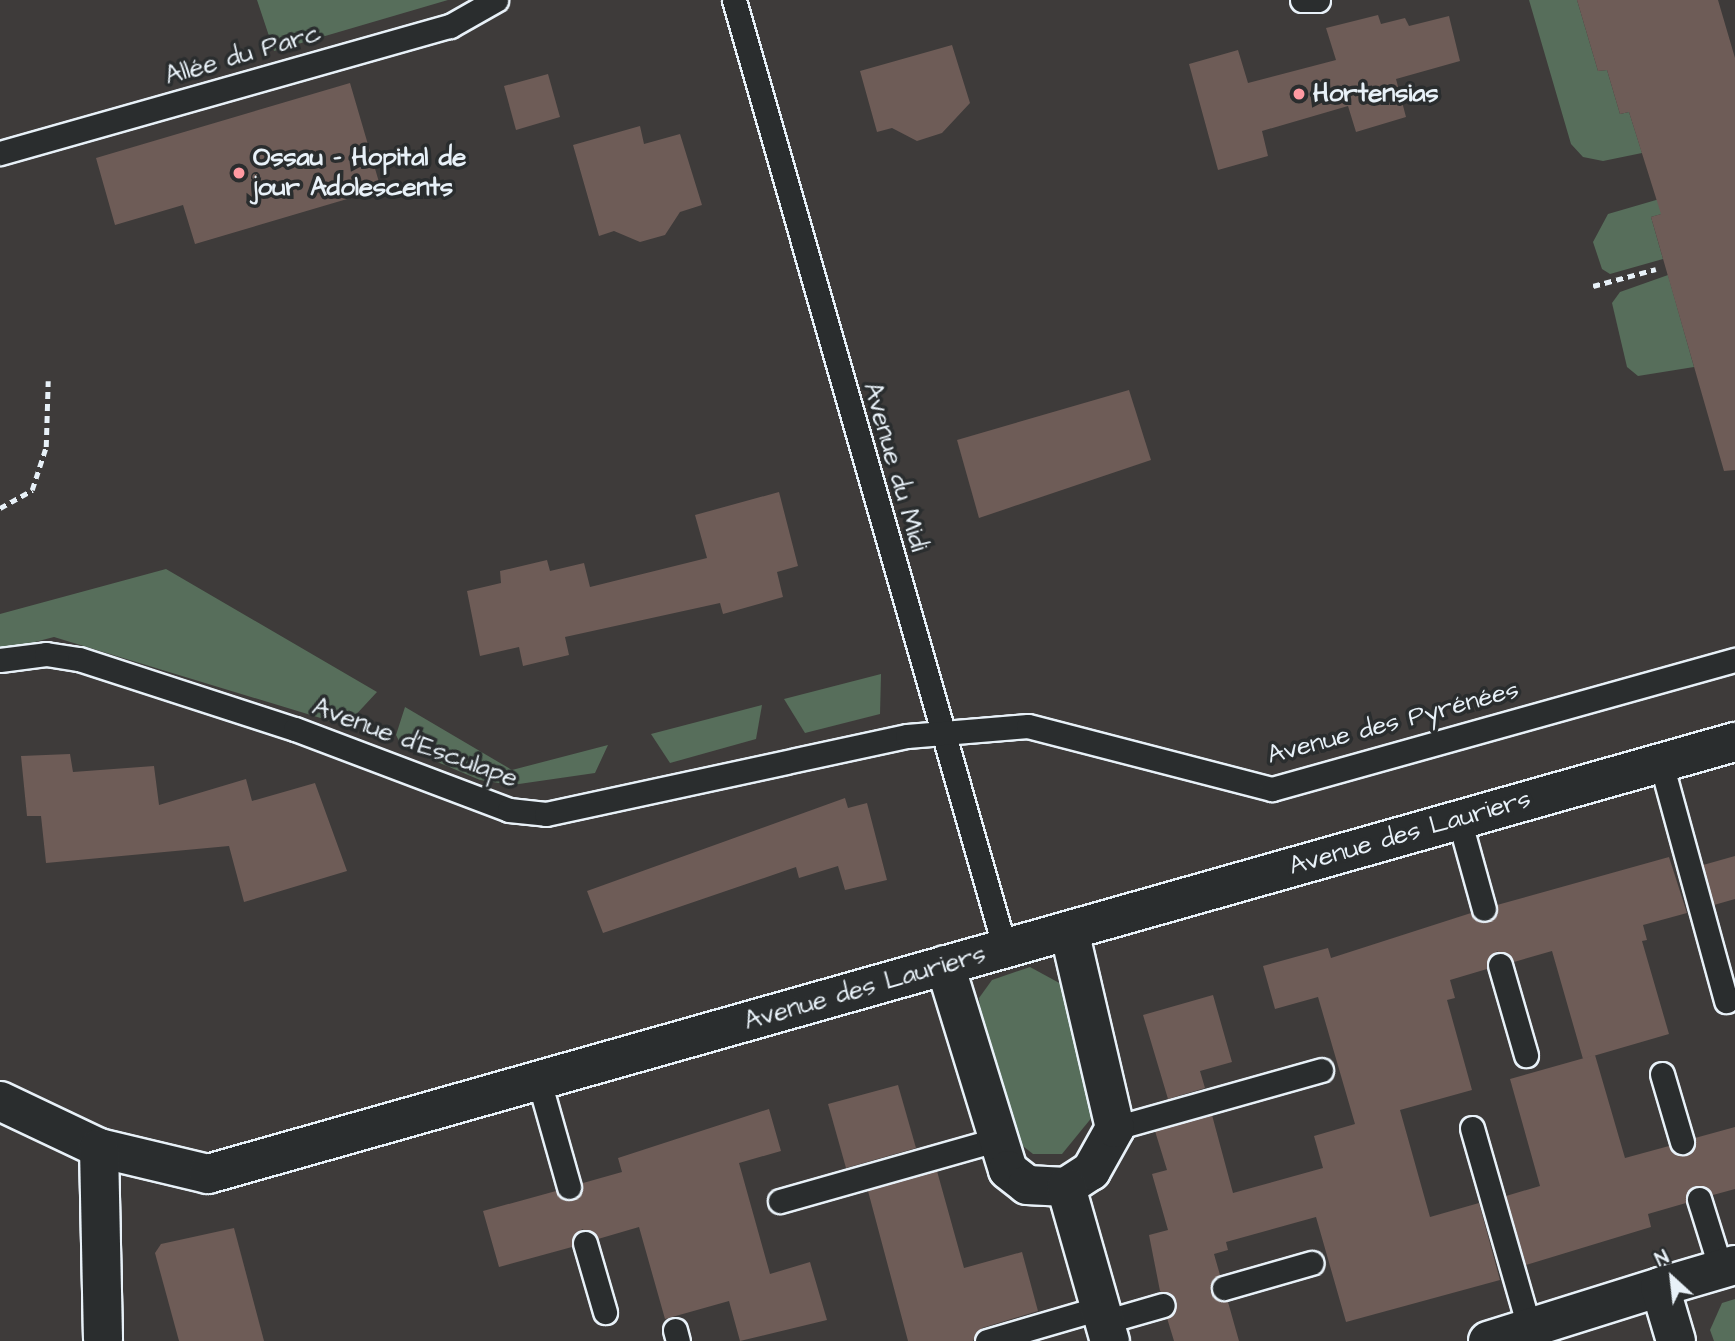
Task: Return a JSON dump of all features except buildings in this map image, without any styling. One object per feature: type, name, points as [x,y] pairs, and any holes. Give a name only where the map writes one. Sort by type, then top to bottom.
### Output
[{"type":"street","name":"Avenue des Lauriers","points":[[0,1101],[99,1148],[208,1174],[1735,742]]},
{"type":"street","points":[[945,965],[995,1140],[1008,1170],[1027,1185],[1066,1187],[1091,1171],[1115,1128],[1069,932]]},
{"type":"street","points":[[99,1148],[110,1340]]},
{"type":"street","points":[[1066,1187],[1105,1324]]},
{"type":"street","points":[[1488,1341],[1728,1267]]},
{"type":"street","points":[[1660,1287],[1676,1341]]},
{"type":"lane","name":"Avenue du Midi","points":[[734,0],[940,730],[1005,948]]},
{"type":"lane","points":[[1302,0],[1318,0]]},
{"type":"lane","name":"Allée du Parc","points":[[0,153],[450,26],[492,1]]},
{"type":"lane","name":"Avenue d'Esculape","points":[[0,660],[47,654],[79,659],[295,729],[509,810],[546,814],[940,730]]},
{"type":"lane","name":"Avenue des Pyrénées","points":[[940,730],[1028,726],[1272,789],[1735,660]]},
{"type":"lane","points":[[1661,762],[1726,1001]]},
{"type":"lane","points":[[1459,819],[1484,909]]},
{"type":"lane","points":[[1500,965],[1526,1055]]},
{"type":"lane","points":[[1115,1128],[1321,1070]]},
{"type":"lane","points":[[1662,1074],[1682,1142]]},
{"type":"lane","points":[[539,1081],[569,1187]]},
{"type":"lane","points":[[1472,1128],[1529,1327]]},
{"type":"lane","points":[[780,1201],[995,1140]]},
{"type":"lane","points":[[1699,1199],[1728,1267]]},
{"type":"lane","points":[[585,1243],[605,1312]]},
{"type":"lane","points":[[1224,1288],[1311,1263]]},
{"type":"lane","points":[[986,1341],[1105,1324],[1163,1305]]},
{"type":"path","points":[[1593,286],[1656,269]]},
{"type":"path","points":[[0,508],[32,490],[46,447],[48,381]]},
{"type":"green space","points":[[257,0],[448,0],[274,51]]},
{"type":"green space","points":[[1529,0],[1577,0],[1598,71],[1607,70],[1620,114],[1629,112],[1642,153],[1603,161],[1583,157],[1571,144]]},
{"type":"green space","points":[[1735,177],[1735,193],[1651,217],[1663,259],[1610,274],[1602,269],[1593,242],[1608,214]]},
{"type":"green space","points":[[1668,275],[1694,367],[1638,376],[1627,367],[1612,303],[1620,292]]},
{"type":"green space","points":[[166,569],[377,692],[351,720],[337,723],[54,637],[0,651],[0,614]]},
{"type":"green space","points":[[881,674],[880,714],[805,733],[784,699]]},
{"type":"green space","points":[[762,705],[756,739],[670,763],[651,734]]},
{"type":"green space","points":[[405,707],[512,770],[608,745],[595,773],[512,785],[480,780],[402,747],[396,735]]},
{"type":"green space","points":[[1030,967],[1063,985],[1093,1116],[1062,1154],[1033,1154],[1019,1143],[981,1021],[979,998],[992,980]]},
{"type":"green space","points":[[1735,1299],[1735,1341],[1714,1341],[1710,1330],[1722,1303]]},
{"type":"place","name":"Hortensias","points":[[1299,94]]},
{"type":"place","name":"Ossau - Hopital de jour Adolescents","points":[[239,173]]}]
